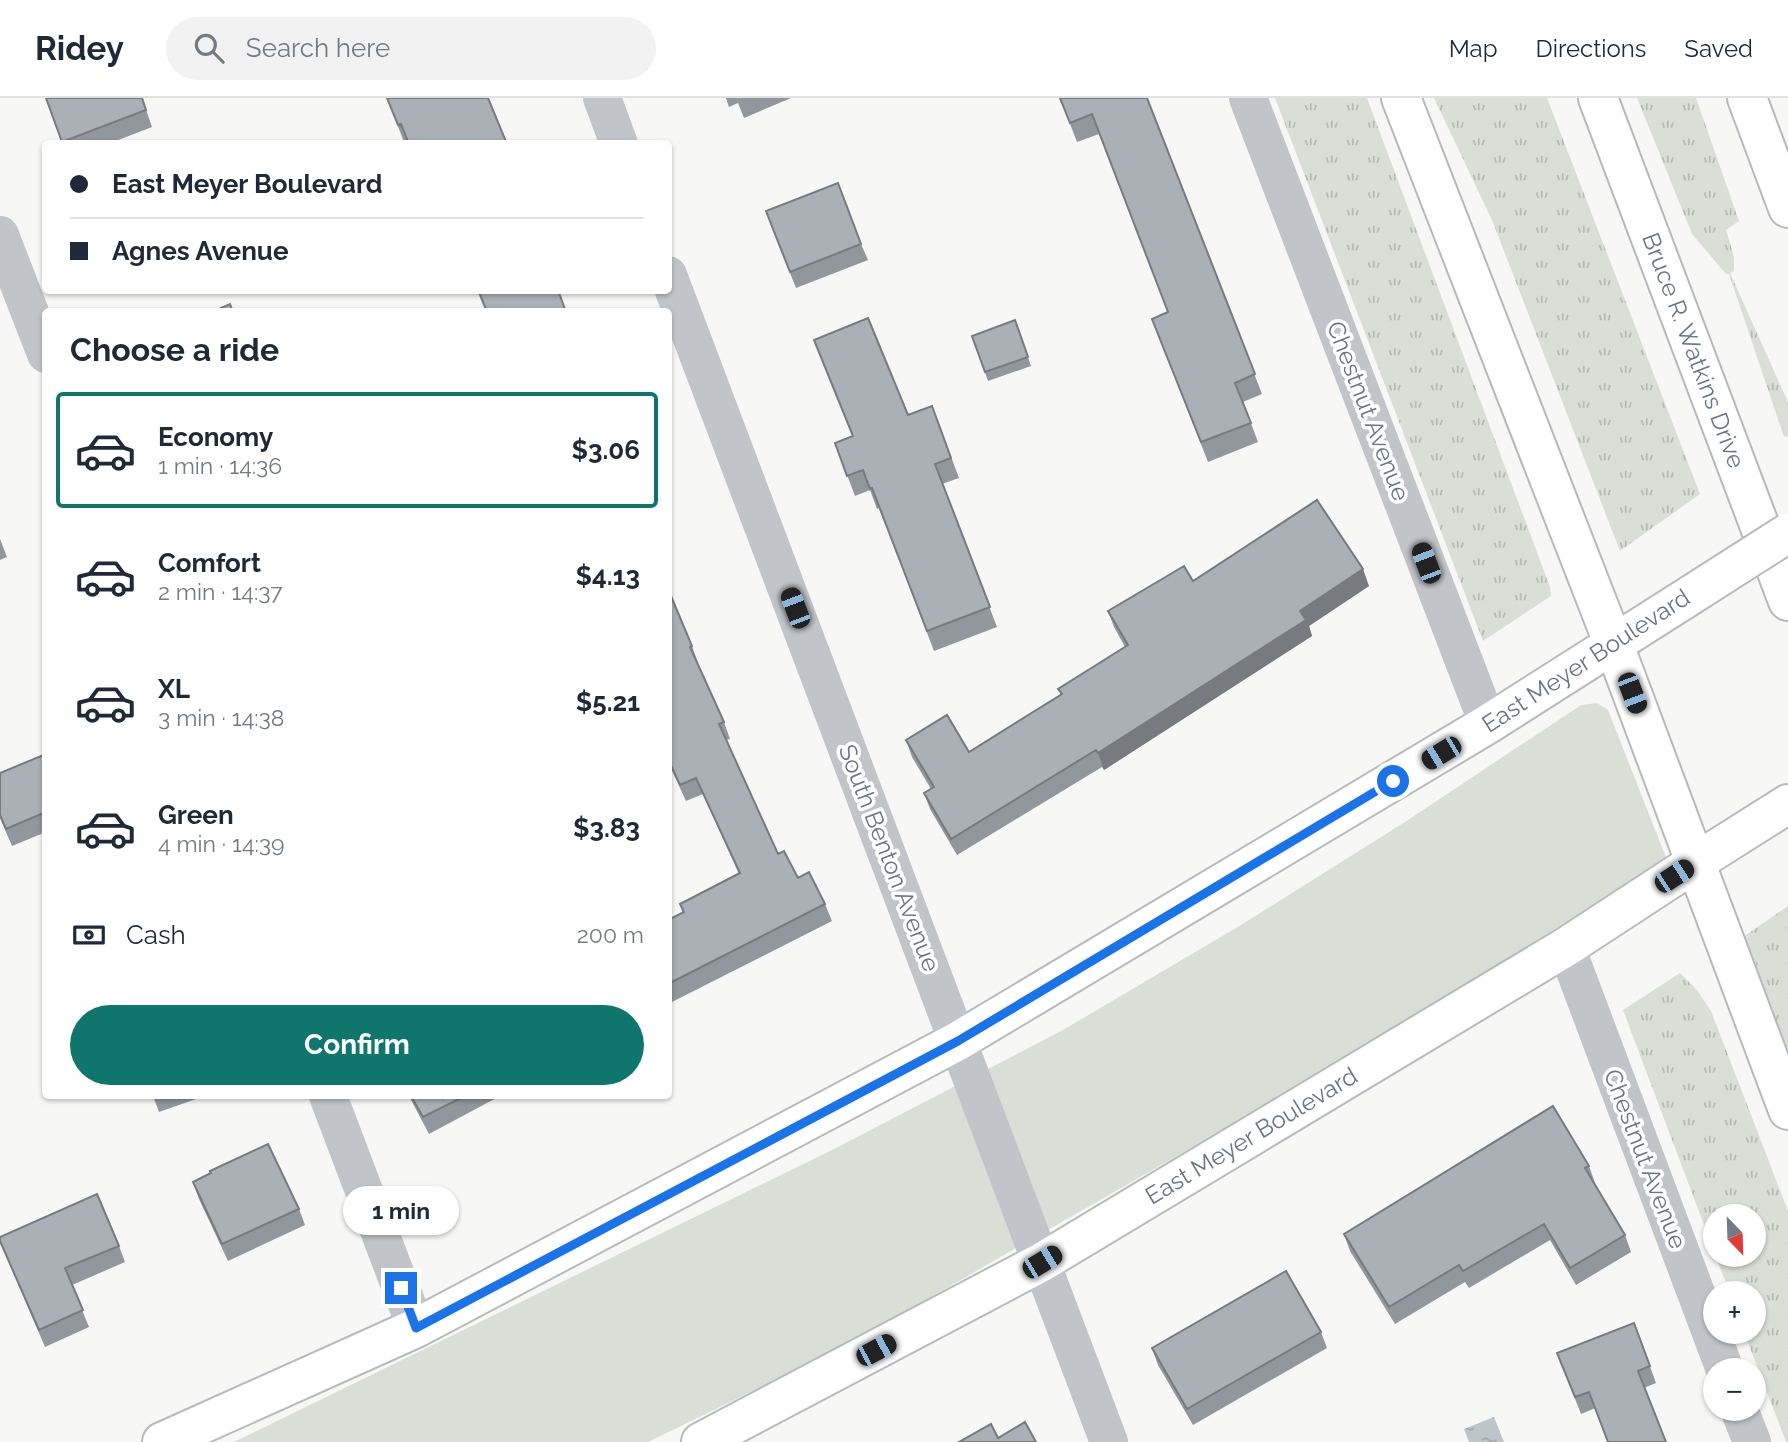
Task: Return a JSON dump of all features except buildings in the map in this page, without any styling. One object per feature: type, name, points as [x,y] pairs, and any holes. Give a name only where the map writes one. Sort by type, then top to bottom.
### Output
[{"type":"main road","points":[[1401,98],[1614,645],[1788,1110]]},
{"type":"main road","name":"Bruce R. Watkins Drive","points":[[1598,98],[1788,601]]},
{"type":"main road","points":[[1747,98],[1788,208]]},
{"type":"main road","name":"East Meyer Boulevard","points":[[162,1442],[416,1328],[958,1041],[1488,724],[1788,533]]},
{"type":"main road","name":"East Meyer Boulevard","points":[[701,1442],[1042,1262],[1566,947],[1788,804]]},
{"type":"street","points":[[602,98],[618,140]]},
{"type":"street","name":"Chestnut Avenue","points":[[1248,98],[1488,724]]},
{"type":"street","points":[[0,235],[42,344]]},
{"type":"street","name":"South Benton Avenue","points":[[672,286],[1109,1442]]},
{"type":"street","name":"Chestnut Avenue","points":[[1566,947],[1720,1358]]},
{"type":"street","points":[[329,1099],[416,1328]]},
{"type":"street","points":[[1744,1421],[1752,1442]]},
{"type":"green space","points":[[1275,98],[1367,98],[1550,587],[1551,596],[1483,641]]},
{"type":"green space","points":[[1434,98],[1547,98],[1700,494],[1620,551],[1492,220]]},
{"type":"green space","points":[[1637,98],[1696,98],[1739,221],[1726,230],[1734,257],[1734,271],[1730,273],[1788,402],[1788,436],[1784,437],[1729,274],[1726,274],[1692,234]]},
{"type":"green space","points":[[1597,703],[1608,710],[1667,860],[1320,1074],[849,1344],[648,1442],[234,1442],[832,1150],[1063,1030],[1241,925],[1405,822],[1581,705]]},
{"type":"green space","points":[[1788,906],[1788,1057],[1743,937]]},
{"type":"green space","points":[[1680,973],[1697,990],[1711,1011],[1788,1211],[1788,1442],[1766,1390],[1766,1358],[1754,1358],[1749,1344],[1766,1344],[1766,1281],[1725,1281],[1720,1267],[1766,1267],[1766,1204],[1703,1204],[1703,1222],[1623,1010]]},
{"type":"water","points":[[1494,1417],[1504,1442],[1469,1442],[1464,1429]]},
{"type":"route","points":[[401,1288],[416,1328],[958,1041],[1393,781]]}]
